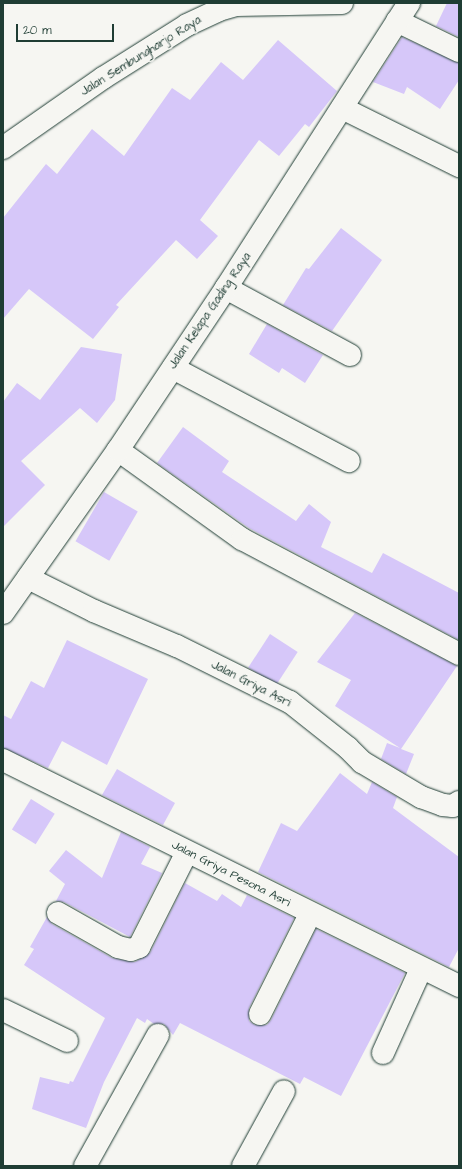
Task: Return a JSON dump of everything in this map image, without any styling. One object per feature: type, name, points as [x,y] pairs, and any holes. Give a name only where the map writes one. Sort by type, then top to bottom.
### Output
[{"type":"street","name":"Jalan Sembungharjo Raya","points":[[3,148],[104,78],[187,25],[218,10],[236,6],[342,3]]},
{"type":"street","name":"Jalan Kelapa Gading Raya","points":[[3,613],[118,450],[173,368],[409,3]]},
{"type":"street","points":[[397,21],[459,51]]},
{"type":"street","points":[[342,108],[459,166]]},
{"type":"street","points":[[226,288],[350,355]]},
{"type":"street","points":[[173,368],[349,461]]},
{"type":"street","points":[[118,450],[242,539],[459,654]]},
{"type":"street","name":"Jalan Griya Asri","points":[[28,578],[94,611],[177,646],[290,702],[348,748],[362,762],[421,797],[444,805],[453,806],[459,802]]},
{"type":"street","name":"Jalan Griya Pesona Asri","points":[[3,760],[310,914],[421,969],[459,986]]},
{"type":"street","points":[[58,913],[118,947],[131,950],[139,947],[187,852]]},
{"type":"street","points":[[260,1014],[310,914]]},
{"type":"street","points":[[383,1052],[421,969]]},
{"type":"street","points":[[3,1010],[67,1040]]},
{"type":"street","points":[[85,1166],[158,1035]]},
{"type":"street","points":[[243,1166],[284,1091]]},
{"type":"building","points":[[447,3],[459,3],[459,37],[436,26]]},
{"type":"building","points":[[402,37],[459,63],[459,80],[440,109],[407,87],[404,94],[373,82]]},
{"type":"building","points":[[278,40],[337,91],[309,127],[305,124],[279,156],[259,140],[200,220],[218,236],[197,259],[176,240],[116,305],[119,307],[93,339],[29,289],[3,319],[3,218],[46,164],[57,174],[92,129],[124,156],[172,88],[190,100],[221,62],[243,80]]},
{"type":"building","points":[[341,228],[382,260],[332,331],[283,305],[306,268],[309,269]]},
{"type":"building","points":[[267,324],[323,355],[305,383],[282,368],[279,373],[249,354]]},
{"type":"building","points":[[81,347],[122,354],[115,400],[97,423],[80,408],[21,461],[45,485],[3,527],[3,402],[17,383],[40,400]]},
{"type":"building","points":[[183,427],[229,461],[222,472],[296,521],[309,504],[331,522],[321,547],[372,573],[383,553],[459,593],[459,640],[249,528],[157,463]]},
{"type":"building","points":[[104,492],[138,512],[109,561],[76,541]]},
{"type":"building","points":[[355,613],[457,666],[401,749],[414,754],[406,774],[381,759],[387,743],[400,748],[335,706],[351,680],[317,662]]},
{"type":"building","points":[[270,634],[298,652],[276,686],[248,668]]},
{"type":"building","points":[[67,640],[148,679],[107,765],[62,741],[48,768],[3,748],[3,715],[11,719],[31,681],[44,688]]},
{"type":"building","points":[[117,769],[175,803],[163,825],[102,795]]},
{"type":"building","points":[[340,773],[367,794],[372,782],[397,797],[393,808],[459,857],[459,948],[449,967],[258,872],[281,823],[297,831]]},
{"type":"building","points":[[31,799],[55,814],[36,844],[12,830]]},
{"type":"building","points":[[121,832],[150,847],[141,864],[162,873],[130,937],[64,902],[56,901],[65,884],[49,871],[66,850],[102,878]]},
{"type":"building","points":[[185,883],[217,901],[222,894],[241,907],[247,895],[294,918],[249,1008],[249,1021],[255,1025],[267,1025],[271,1020],[316,929],[405,973],[341,1096],[304,1077],[300,1084],[180,1023],[173,1035],[164,1024],[154,1024],[147,1019],[145,1023],[137,1018],[104,1082],[86,1128],[32,1109],[40,1077],[69,1084],[70,1081],[73,1082],[105,1018],[24,965],[34,949],[30,947],[47,917],[52,924],[112,958],[135,962],[150,953]]}]
